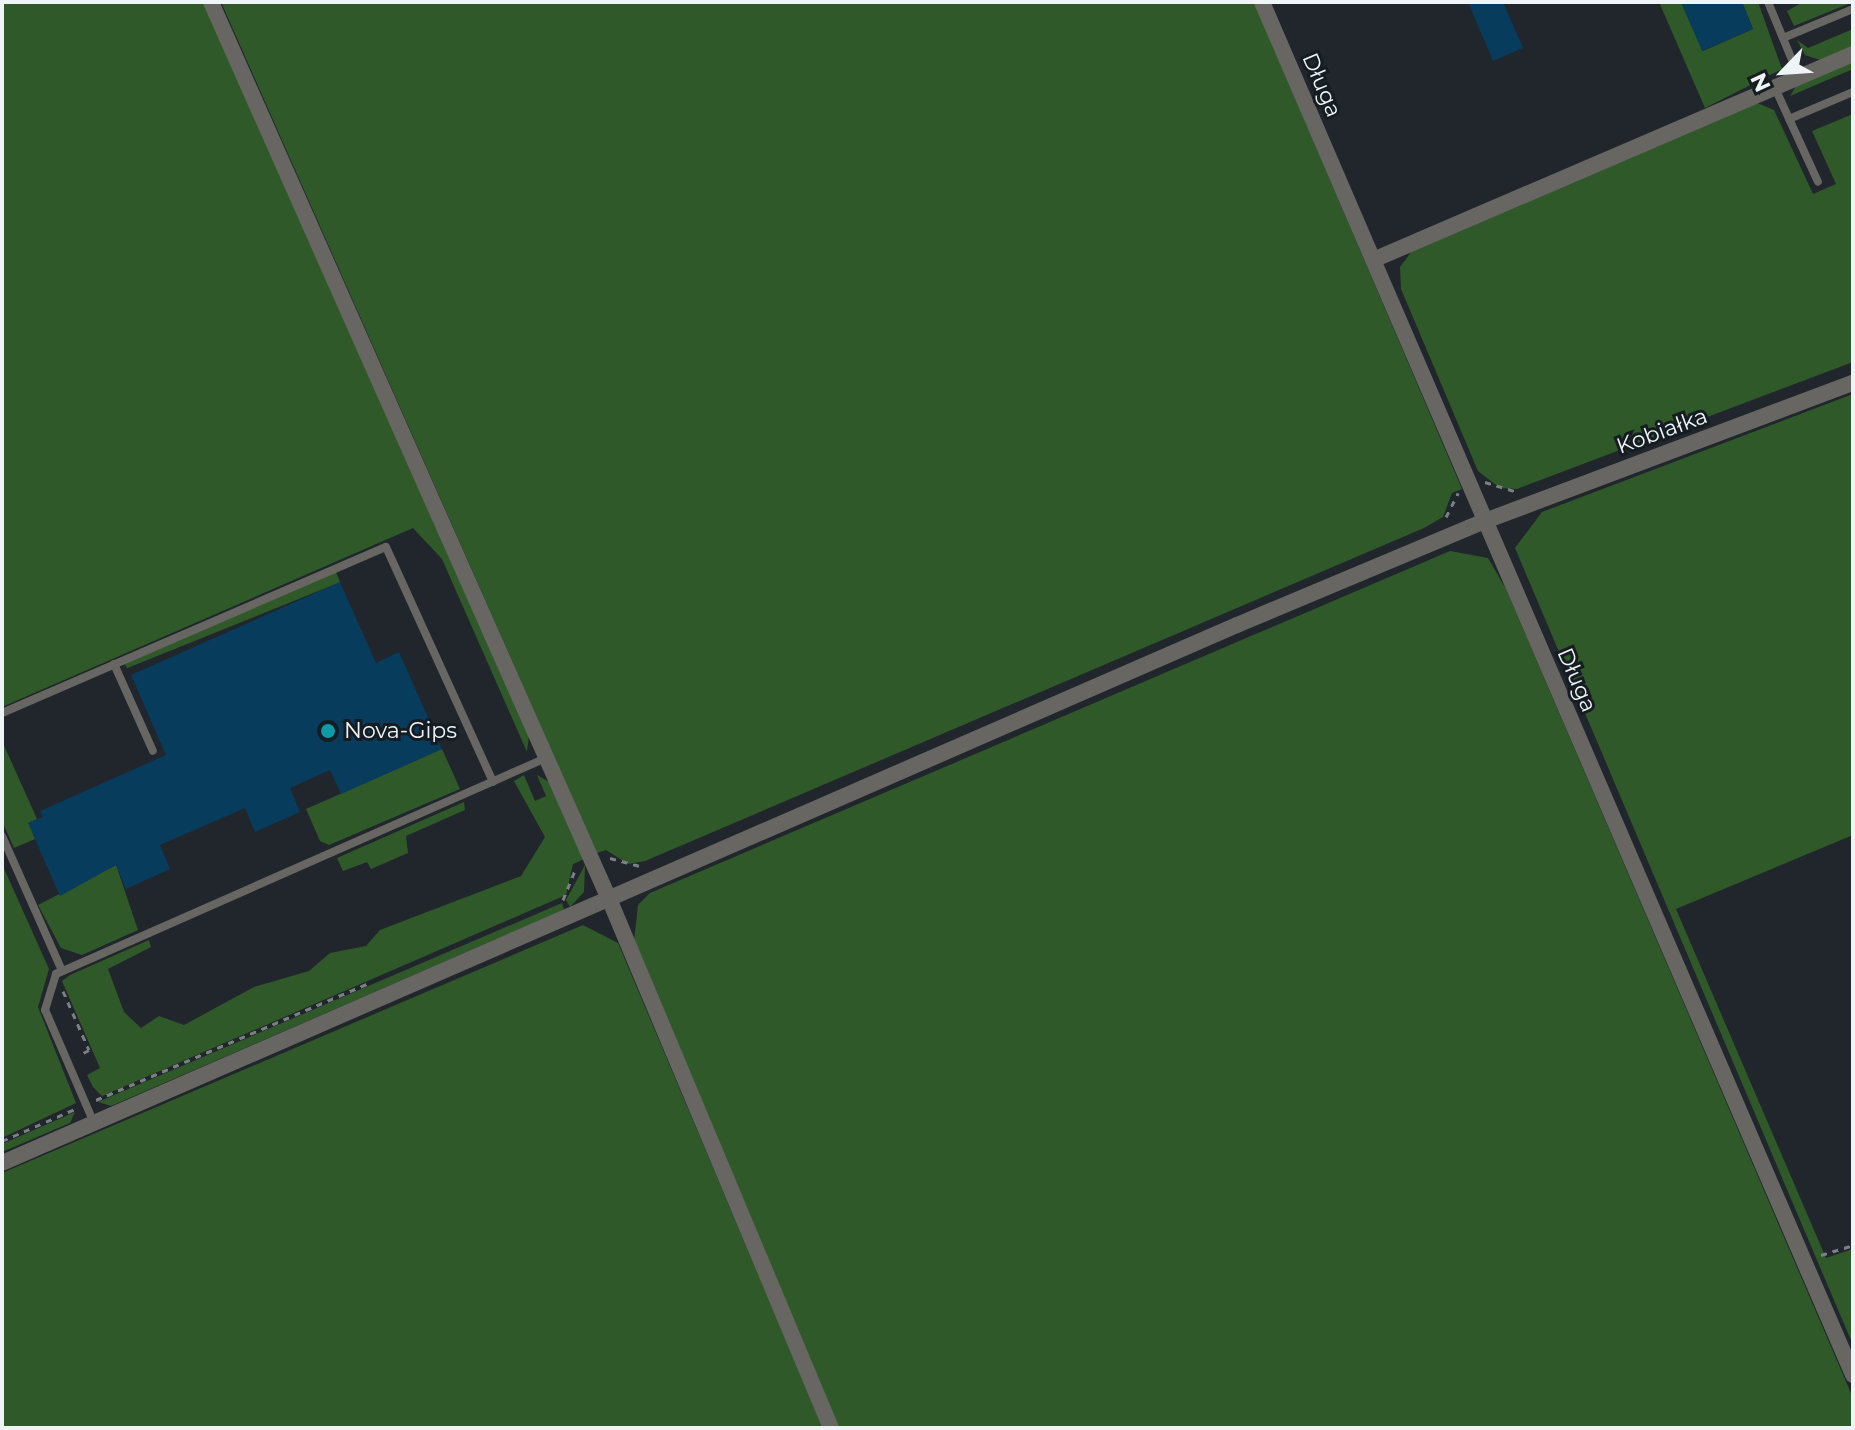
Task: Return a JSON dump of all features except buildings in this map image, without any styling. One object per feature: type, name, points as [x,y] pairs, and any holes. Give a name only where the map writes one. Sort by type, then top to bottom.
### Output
[{"type":"street","points":[[211,2],[610,901],[831,1428]]},
{"type":"street","name":"Długa","points":[[1262,2],[1853,1375]]},
{"type":"street","points":[[1373,260],[1853,54]]},
{"type":"street","name":"Kobiałka","points":[[2,1163],[1485,521],[1853,383]]},
{"type":"lane","points":[[1768,2],[1799,77]]},
{"type":"lane","points":[[1783,38],[1853,9]]},
{"type":"lane","points":[[1775,87],[1818,182]]},
{"type":"lane","points":[[1789,119],[1853,92]]},
{"type":"lane","points":[[2,713],[386,547],[493,782]]},
{"type":"lane","points":[[114,664],[153,751]]},
{"type":"lane","points":[[59,973],[546,758]]},
{"type":"lane","points":[[2,836],[59,973],[45,1010],[94,1123]]},
{"type":"path","points":[[1476,472],[1500,489],[1528,487]]},
{"type":"path","points":[[59,973],[89,1050],[76,1056],[80,1067]]},
{"type":"path","points":[[93,1093],[100,1099]]},
{"type":"path","points":[[1802,1261],[1853,1245]]},
{"type":"green space","points":[[2,2],[205,2],[529,735],[527,752],[442,559],[413,528],[2,707]]},
{"type":"green space","points":[[221,2],[1254,2],[1462,489],[1452,493],[1443,517],[1424,528],[645,861],[628,864],[606,850],[597,853]]},
{"type":"green space","points":[[1659,2],[1681,2],[1703,51],[1753,29],[1742,2],[1758,2],[1782,69],[1705,108]]},
{"type":"green space","points":[[1803,2],[1853,2],[1794,26],[1787,11]]},
{"type":"green space","points":[[1853,29],[1853,46],[1820,60],[1805,55],[1797,40],[1808,48]]},
{"type":"green space","points":[[1853,60],[1853,69],[1790,96],[1798,83]]},
{"type":"green space","points":[[1757,103],[1774,110],[1813,194],[1836,184],[1812,131],[1853,114],[1853,362],[1517,489],[1500,488],[1478,471],[1401,289],[1400,267],[1414,248]]},
{"type":"green space","points":[[1853,394],[1853,835],[1676,909],[1826,1258],[1853,1249],[1853,1345],[1515,548],[1542,512]]},
{"type":"green space","points":[[1450,551],[1488,558],[1506,589],[1853,1398],[1853,1428],[839,1428],[634,942],[638,905],[650,893]]},
{"type":"green space","points":[[336,572],[340,582],[127,668],[123,658]]},
{"type":"green space","points":[[2,741],[37,819],[29,823],[35,839],[14,848],[2,821]]},
{"type":"green space","points":[[442,749],[460,789],[329,845],[320,841],[306,809]]},
{"type":"green space","points":[[524,775],[535,801],[546,796],[537,775],[549,782],[584,859],[573,864],[566,895],[102,1096],[93,1087],[87,1075],[100,1068],[62,981],[70,975],[149,940],[151,947],[108,969],[124,1012],[141,1028],[159,1016],[184,1025],[254,987],[309,971],[330,953],[366,946],[380,930],[521,876],[545,837],[514,781]]},
{"type":"green space","points":[[464,802],[465,810],[406,836],[408,853],[371,869],[367,862],[343,871],[337,858]]},
{"type":"green space","points":[[2,864],[49,969],[38,1007],[76,1103],[2,1138]]},
{"type":"green space","points":[[116,865],[138,930],[82,955],[61,948],[38,905]]},
{"type":"green space","points":[[585,865],[584,892],[570,907],[566,900]]},
{"type":"green space","points":[[562,903],[564,910],[111,1106],[98,1102]]},
{"type":"green space","points":[[583,925],[618,943],[823,1428],[2,1428],[2,1173]]},
{"type":"green space","points":[[75,1112],[70,1123],[2,1152],[2,1144]]},
{"type":"place","name":"Nova-Gips","points":[[328,731]]}]
